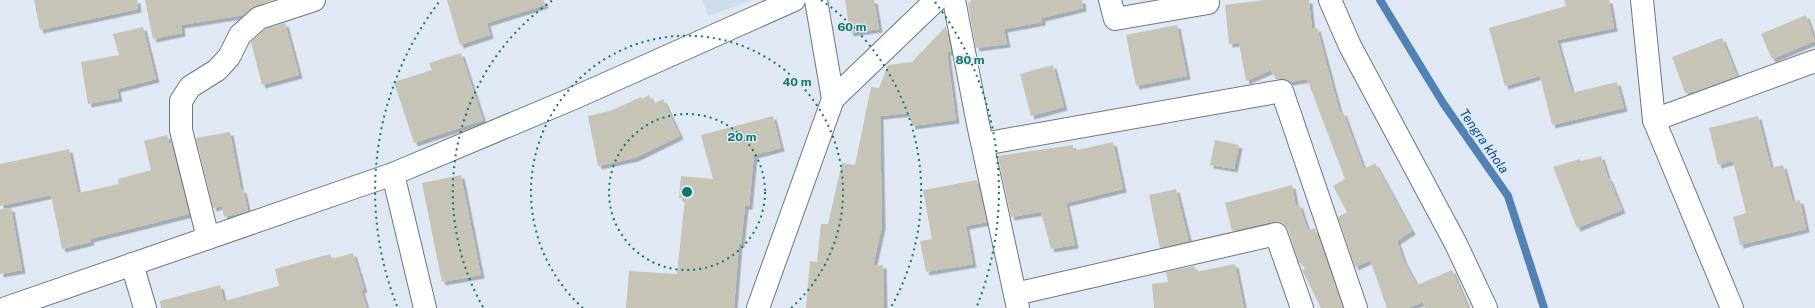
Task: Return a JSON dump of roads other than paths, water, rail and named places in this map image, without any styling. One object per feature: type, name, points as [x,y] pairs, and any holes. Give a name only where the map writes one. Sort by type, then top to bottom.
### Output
[{"type":"street","points":[[208,238],[181,130],[181,101],[190,87],[217,70],[229,57],[240,35],[259,18],[314,0]]},
{"type":"street","points":[[6,308],[393,174],[574,98],[794,0]]},
{"type":"street","points":[[816,0],[833,100]]},
{"type":"street","points":[[758,308],[833,100],[936,0]]},
{"type":"street","points":[[954,0],[1017,301],[1276,234],[1302,308]]},
{"type":"street","points":[[1110,0],[1115,19],[1208,3]]},
{"type":"street","points":[[1330,0],[1350,46],[1456,244],[1486,308]]},
{"type":"street","points":[[1642,0],[1654,120],[1732,308]]},
{"type":"street","points":[[1654,120],[1815,61]]},
{"type":"street","points":[[983,144],[1282,91],[1356,308]]},
{"type":"street","points":[[393,174],[424,308]]},
{"type":"street","points":[[132,264],[145,308]]},
{"type":"waterway","name":"Tengra khola","points":[[1380,0],[1443,103],[1508,196],[1544,308]]}]
